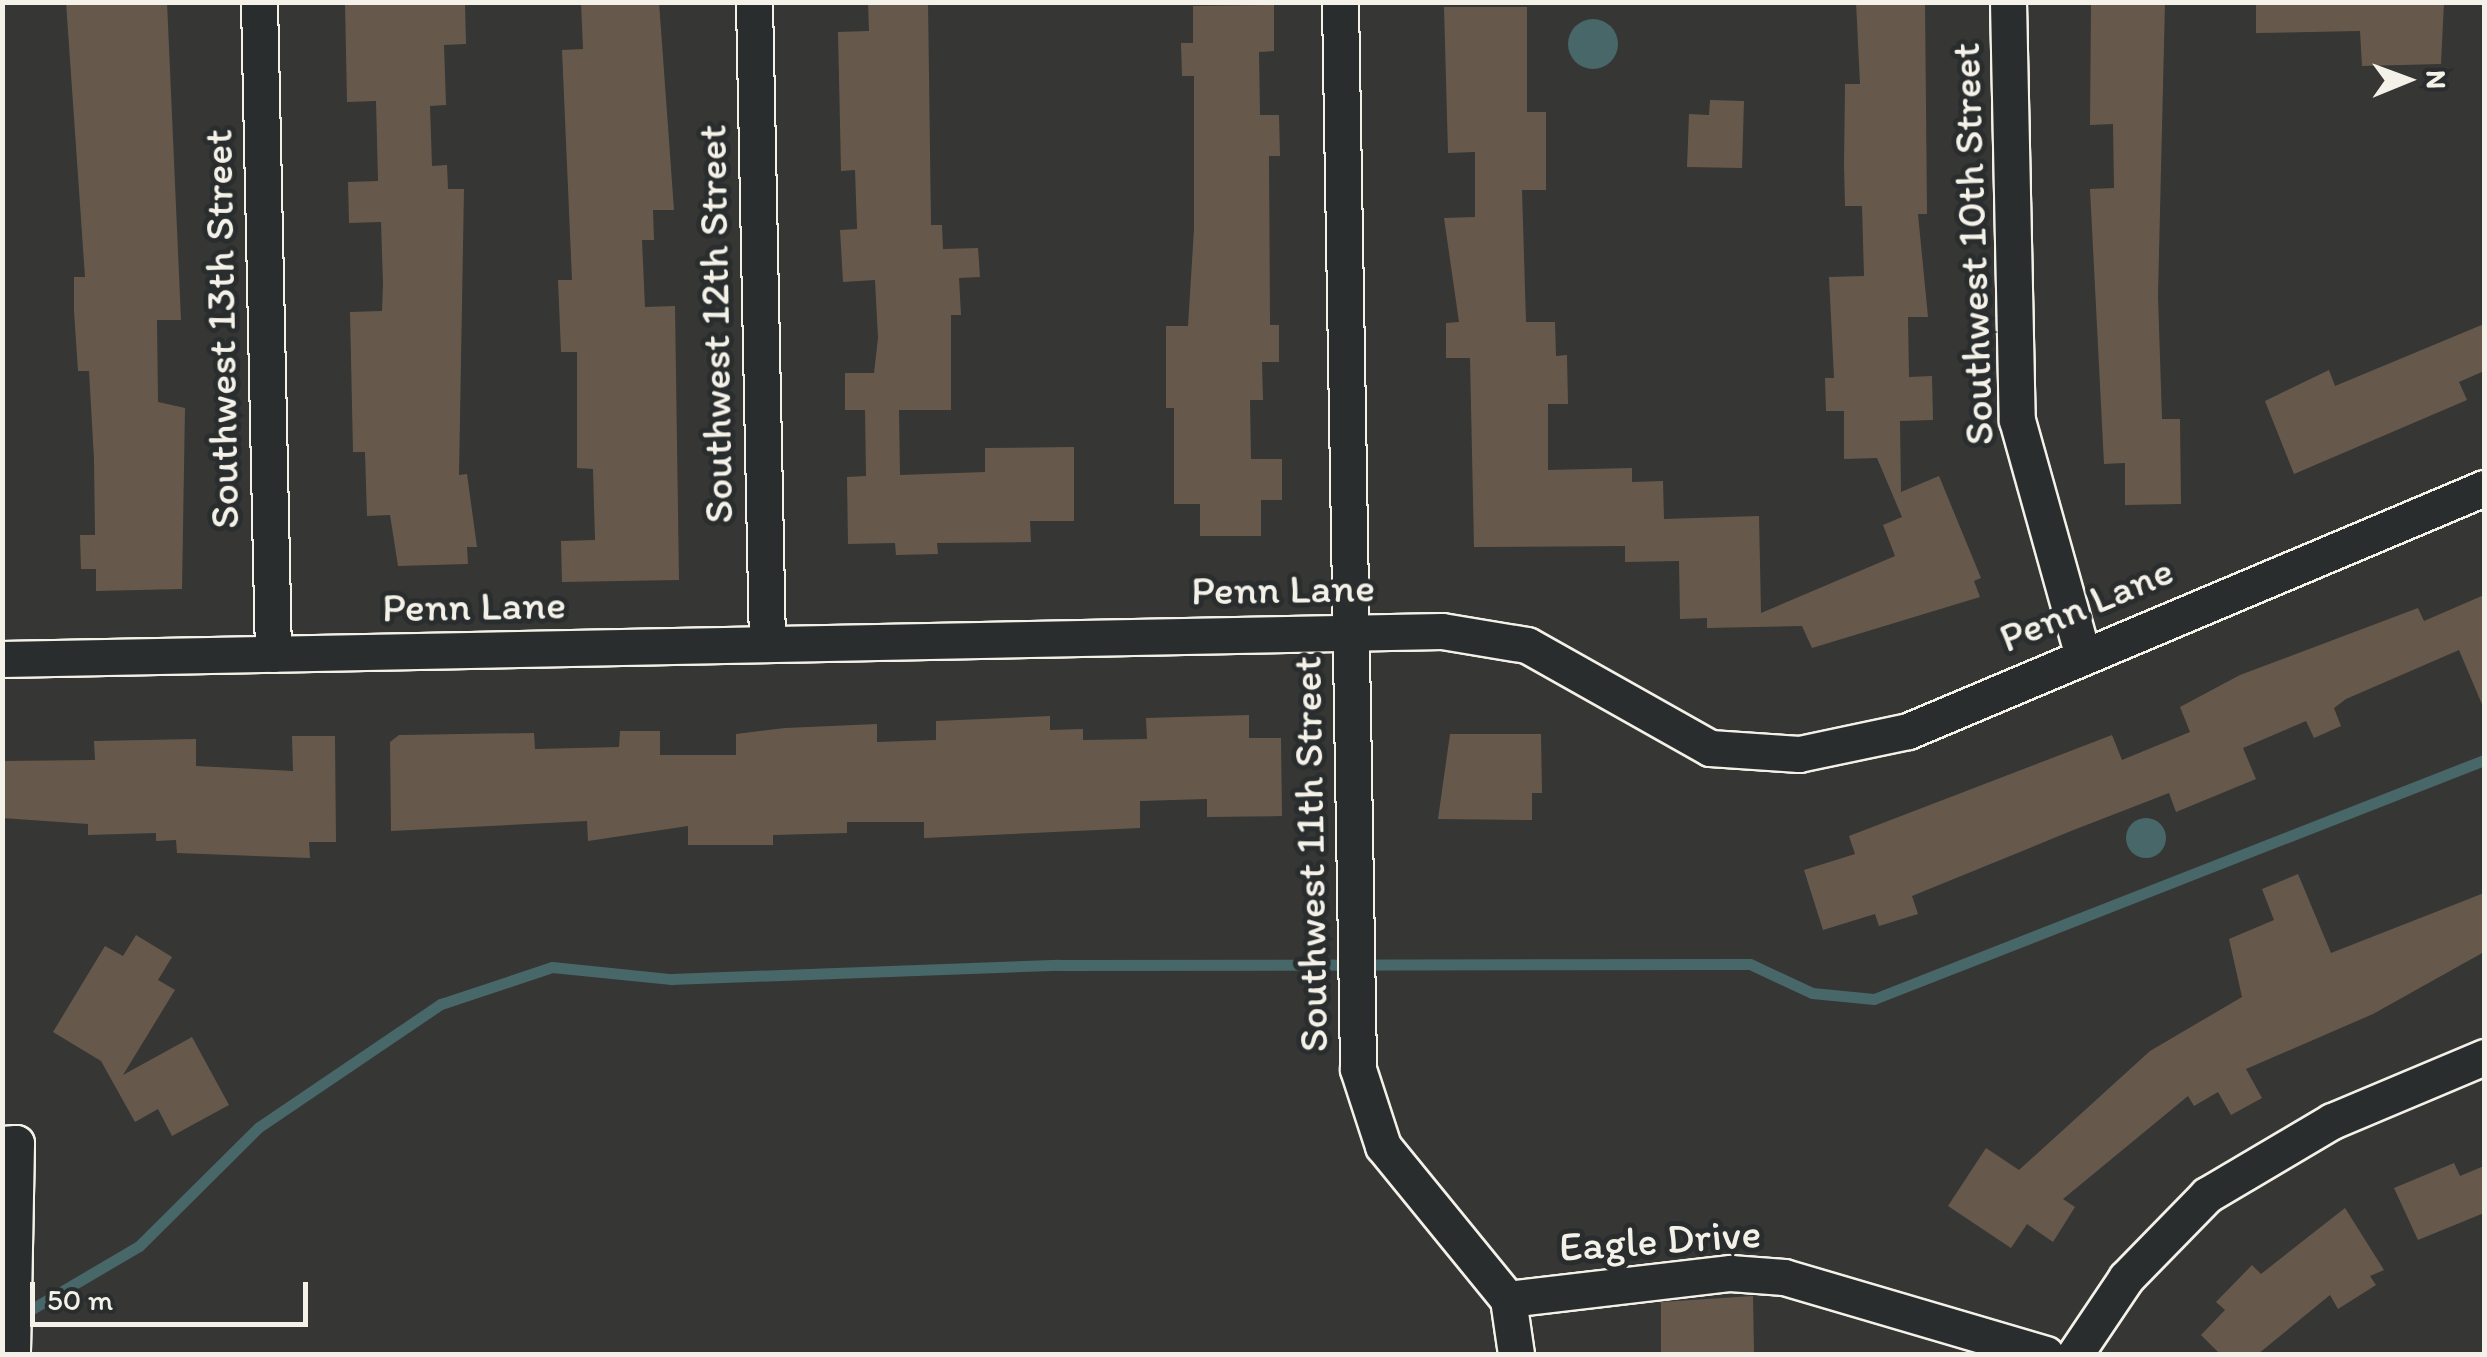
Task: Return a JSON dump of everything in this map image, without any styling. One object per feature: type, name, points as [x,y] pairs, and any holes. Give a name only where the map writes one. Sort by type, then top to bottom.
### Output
[{"type":"street","name":"Southwest 13th Street","points":[[258,2],[273,654]]},
{"type":"street","name":"Southwest 12th Street","points":[[754,2],[766,644]]},
{"type":"street","name":"Southwest 11th Street","points":[[1340,2],[1358,1069],[1383,1146],[1508,1299]]},
{"type":"street","name":"Southwest 10th Street","points":[[2008,2],[2017,420],[2082,653]]},
{"type":"street","name":"Penn Lane","points":[[2,659],[1442,631],[1527,645],[1676,735],[1749,754],[1870,744],[2484,488]]},
{"type":"street","points":[[2074,1354],[2126,1278],[2207,1195],[2332,1121],[2484,1057]]},
{"type":"street","points":[[2,1144],[16,1143],[10,1281],[12,1354]]},
{"type":"street","name":"Eagle Drive","points":[[1508,1299],[1730,1273],[1784,1277],[2046,1354]]},
{"type":"street","points":[[1508,1299],[1516,1354]]},
{"type":"water","points":[[1593,19],[1610,27],[1618,44],[1610,61],[1593,69],[1576,61],[1568,44],[1576,27]]},
{"type":"water","points":[[2146,818],[2160,824],[2166,838],[2160,852],[2146,858],[2132,852],[2126,838],[2132,824]]},
{"type":"building","points":[[66,2],[167,2],[181,320],[157,320],[158,402],[185,408],[182,589],[96,591],[96,569],[81,569],[80,535],[95,535],[94,459],[89,371],[78,371],[74,311],[74,277],[85,277]]},
{"type":"building","points":[[345,2],[465,2],[466,44],[444,45],[446,105],[430,106],[432,166],[447,165],[448,189],[464,189],[459,475],[467,474],[477,547],[467,547],[468,564],[398,566],[390,515],[367,516],[365,452],[353,452],[350,312],[382,311],[381,222],[349,223],[348,182],[378,181],[376,101],[347,102]]},
{"type":"building","points":[[581,2],[659,2],[674,210],[653,210],[654,240],[642,240],[645,307],[675,306],[679,580],[562,582],[561,541],[595,540],[593,469],[577,468],[577,352],[561,352],[558,280],[572,280],[562,50],[583,49]]},
{"type":"building","points":[[868,2],[928,2],[931,225],[942,225],[943,249],[978,248],[980,277],[959,278],[961,315],[951,315],[951,410],[899,410],[900,475],[985,472],[985,448],[1074,447],[1074,521],[1030,521],[1031,542],[937,543],[938,554],[896,555],[895,543],[848,544],[847,477],[866,476],[865,410],[845,410],[845,373],[874,373],[878,338],[875,280],[843,282],[840,230],[857,229],[855,170],[841,171],[838,32],[869,31]]},
{"type":"building","points":[[1856,2],[1925,2],[1927,214],[1918,214],[1928,317],[1908,317],[1909,377],[1932,376],[1933,420],[1900,421],[1901,492],[1939,476],[1981,578],[1974,581],[1980,597],[1812,648],[1802,626],[1707,628],[1707,618],[1680,619],[1679,561],[1625,562],[1625,546],[1474,547],[1470,358],[1446,358],[1446,323],[1459,322],[1444,218],[1475,217],[1475,152],[1448,153],[1444,7],[1527,7],[1527,112],[1546,112],[1546,190],[1522,190],[1526,322],[1555,322],[1556,356],[1567,355],[1568,404],[1548,404],[1548,470],[1632,468],[1632,482],[1663,481],[1664,519],[1759,516],[1761,613],[1895,556],[1883,525],[1902,517],[1877,458],[1844,459],[1844,411],[1826,411],[1825,378],[1834,378],[1829,277],[1864,276],[1862,206],[1845,206],[1845,84],[1860,84]]},
{"type":"building","points":[[2091,2],[2165,2],[2158,296],[2162,419],[2180,419],[2181,504],[2125,505],[2125,463],[2104,464],[2090,189],[2114,188],[2113,124],[2090,125]]},
{"type":"building","points":[[2256,2],[2444,2],[2441,64],[2362,66],[2360,31],[2256,33]]},
{"type":"building","points":[[1274,5],[1274,51],[1259,52],[1260,115],[1279,115],[1280,156],[1269,156],[1270,325],[1279,325],[1279,362],[1262,362],[1263,400],[1250,400],[1251,459],[1282,459],[1282,500],[1261,500],[1261,536],[1200,536],[1200,504],[1174,504],[1174,408],[1166,408],[1166,326],[1188,326],[1194,229],[1194,76],[1182,76],[1181,43],[1193,43],[1193,6]]},
{"type":"building","points":[[1710,100],[1744,101],[1742,168],[1687,167],[1689,114],[1709,115]]},
{"type":"building","points":[[2484,324],[2484,371],[2459,382],[2467,400],[2294,474],[2265,401],[2329,370],[2335,386]]},
{"type":"building","points":[[2484,595],[2484,709],[2459,650],[2346,699],[2334,708],[2341,726],[2314,738],[2306,721],[2243,748],[2256,779],[2176,812],[2169,793],[2071,831],[1912,896],[1918,914],[1879,926],[1875,914],[1823,930],[1804,870],[1855,854],[1849,836],[2112,735],[2122,760],[2190,732],[2180,707],[2240,675],[2418,608],[2424,621]]},
{"type":"building","points":[[1249,715],[1249,738],[1281,738],[1282,816],[1207,817],[1207,799],[1140,801],[1140,828],[924,838],[924,822],[847,822],[847,833],[773,835],[773,845],[688,845],[688,826],[588,841],[587,821],[391,831],[390,742],[399,735],[534,733],[535,749],[619,747],[620,731],[660,731],[660,755],[736,755],[736,734],[785,728],[877,724],[877,742],[936,740],[936,721],[1050,716],[1050,730],[1083,729],[1083,740],[1147,739],[1146,718]]},
{"type":"building","points":[[1450,734],[1541,734],[1542,793],[1532,793],[1532,820],[1438,819]]},
{"type":"building","points":[[292,736],[335,736],[336,842],[309,842],[310,858],[177,853],[176,840],[156,841],[156,833],[88,835],[88,824],[2,818],[2,761],[95,760],[94,741],[196,739],[196,766],[293,771]]},
{"type":"building","points":[[2298,874],[2331,953],[2484,893],[2484,952],[2373,1014],[2246,1069],[2262,1098],[2231,1115],[2218,1092],[2194,1106],[2188,1096],[2063,1199],[2075,1207],[2053,1242],[2027,1224],[2011,1248],[1948,1206],[1986,1148],[2019,1170],[2150,1051],[2242,997],[2229,939],[2274,920],[2262,889]]},
{"type":"building","points":[[136,935],[172,957],[158,980],[175,990],[123,1075],[192,1037],[229,1105],[172,1136],[158,1109],[135,1122],[101,1061],[53,1032],[105,946],[123,956]]},
{"type":"building","points":[[2454,1163],[2460,1176],[2484,1166],[2484,1213],[2418,1240],[2394,1188]]},
{"type":"building","points":[[2345,1208],[2384,1270],[2370,1276],[2376,1285],[2338,1309],[2330,1295],[2258,1354],[2220,1354],[2201,1335],[2225,1310],[2216,1302],[2252,1265],[2261,1274]]},
{"type":"building","points":[[1753,1296],[1754,1354],[1661,1354],[1661,1302]]},
{"type":"waterway","points":[[20,1316],[139,1246],[259,1127],[441,1004],[552,967],[671,979],[1059,965],[1750,964],[1812,993],[1874,999],[2484,760]]}]
